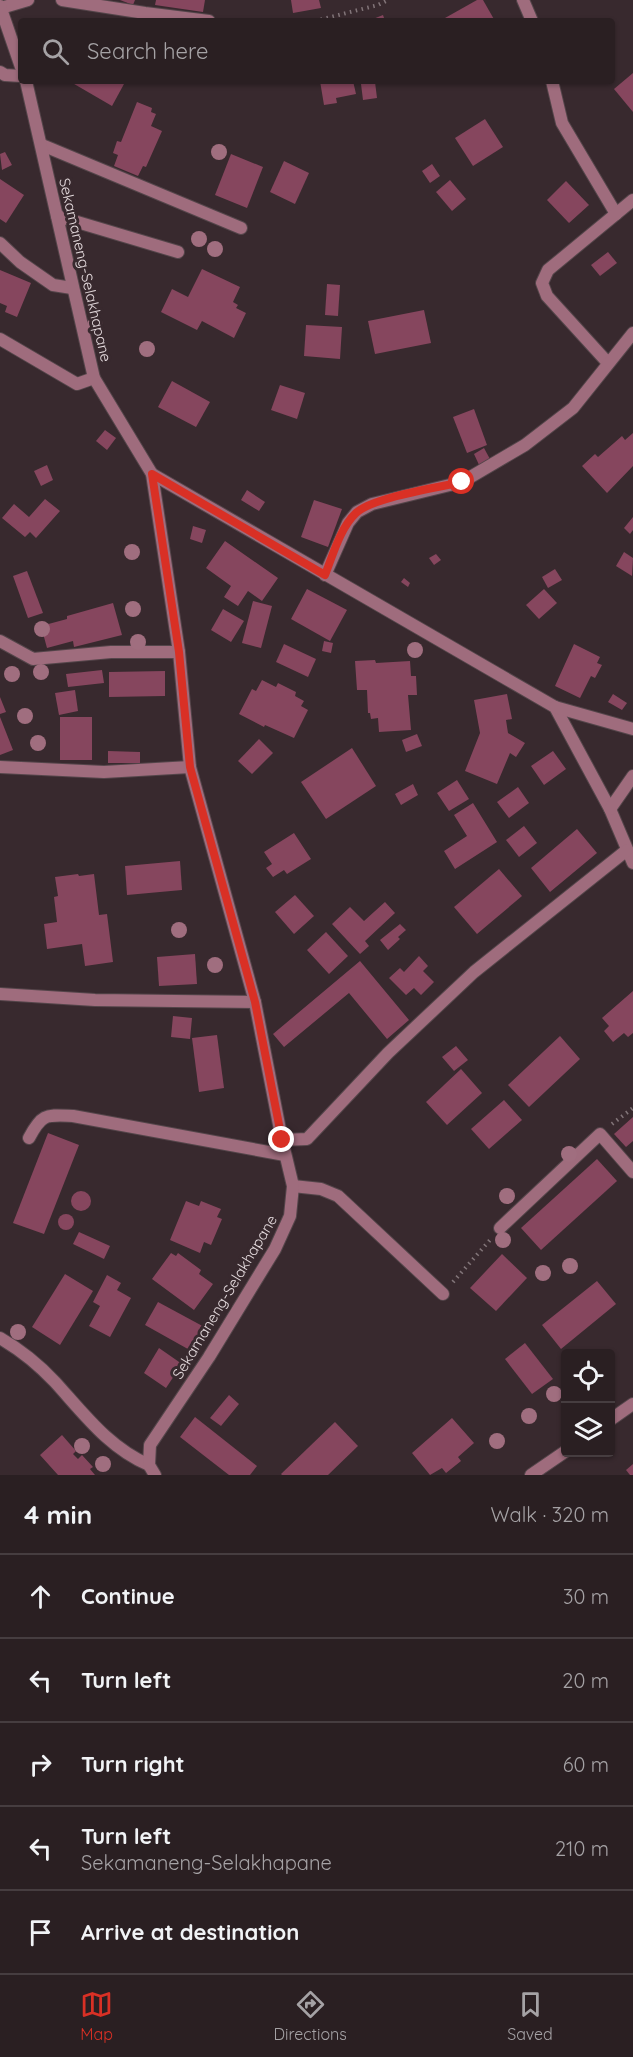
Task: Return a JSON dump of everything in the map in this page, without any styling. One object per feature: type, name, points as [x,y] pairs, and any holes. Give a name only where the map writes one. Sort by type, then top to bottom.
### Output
[{"type":"street","points":[[18,58],[0,7],[27,0]]},
{"type":"street","points":[[62,0],[181,18]]},
{"type":"street","points":[[523,0],[531,18]]},
{"type":"street","points":[[0,72],[5,75],[18,76]]},
{"type":"street","name":"Sekamaneng-Selakhapane","points":[[27,84],[94,378],[152,474],[179,652],[190,767],[255,1002],[293,1186],[290,1216],[275,1249],[209,1357],[150,1445],[152,1470]]},
{"type":"street","points":[[553,84],[562,123],[616,214]]},
{"type":"street","points":[[42,145],[241,228]]},
{"type":"street","points":[[608,363],[547,296],[542,283],[548,270],[633,200]]},
{"type":"street","points":[[57,216],[178,252]]},
{"type":"street","points":[[0,243],[20,262],[53,285],[72,288]]},
{"type":"street","points":[[325,575],[348,523],[357,512],[372,504],[462,482],[525,445],[573,408],[633,333]]},
{"type":"street","points":[[0,339],[77,384],[94,378]]},
{"type":"street","points":[[152,474],[555,707],[633,728]]},
{"type":"street","points":[[0,641],[33,659],[111,652],[179,652]]},
{"type":"street","points":[[555,707],[610,809],[633,863]]},
{"type":"street","points":[[0,767],[104,772],[190,767]]},
{"type":"street","points":[[610,809],[633,776]]},
{"type":"street","points":[[282,1140],[308,1139],[388,1053],[474,972],[627,850]]},
{"type":"street","points":[[0,994],[95,1000],[255,1002]]},
{"type":"street","points":[[29,1138],[38,1121],[50,1116],[73,1116],[285,1155]]},
{"type":"street","points":[[500,1228],[600,1134],[633,1172]]},
{"type":"street","points":[[293,1186],[321,1189],[338,1197],[443,1294]]},
{"type":"street","points":[[0,1338],[53,1380],[102,1434],[152,1470]]},
{"type":"street","points":[[615,1417],[633,1404]]},
{"type":"street","points":[[531,1475],[561,1454]]},
{"type":"path","points":[[327,18],[378,5],[388,0]]},
{"type":"path","points":[[600,1134],[633,1108]]},
{"type":"path","points":[[443,1294],[500,1228]]},
{"type":"building","points":[[120,0],[135,0],[133,5]]},
{"type":"building","points":[[156,0],[205,0],[203,12],[155,5]]},
{"type":"building","points":[[291,0],[319,0],[321,8],[293,13]]},
{"type":"building","points":[[477,0],[483,0],[493,18],[445,18]]},
{"type":"building","points":[[633,73],[633,112],[614,89]]},
{"type":"building","points":[[74,84],[124,84],[112,106]]},
{"type":"building","points":[[320,84],[354,84],[356,94],[336,98],[337,103],[324,105]]},
{"type":"building","points":[[361,84],[375,84],[377,98],[363,100]]},
{"type":"building","points":[[137,102],[152,108],[151,112],[156,114],[151,126],[162,131],[146,167],[143,166],[138,176],[114,166],[118,155],[113,153],[117,141],[121,142]]},
{"type":"building","points":[[485,119],[503,147],[473,166],[455,138]]},
{"type":"building","points":[[5,152],[12,165],[2,170],[0,154]]},
{"type":"building","points":[[231,154],[263,167],[247,208],[215,195]]},
{"type":"building","points":[[284,161],[309,173],[295,204],[270,192]]},
{"type":"building","points":[[432,164],[440,176],[430,183],[422,171]]},
{"type":"building","points":[[0,179],[24,195],[6,223],[0,219]]},
{"type":"building","points":[[450,180],[466,199],[452,211],[436,192]]},
{"type":"building","points":[[566,181],[589,205],[569,223],[547,200]]},
{"type":"building","points":[[608,252],[617,263],[600,276],[591,265]]},
{"type":"building","points":[[202,269],[240,287],[233,302],[238,305],[236,308],[246,313],[234,338],[202,321],[197,330],[161,312],[172,289],[188,297]]},
{"type":"building","points":[[0,270],[31,283],[17,317],[5,312],[7,306],[0,303]]},
{"type":"building","points":[[327,284],[340,285],[338,316],[325,315]]},
{"type":"building","points":[[424,310],[431,343],[375,354],[368,321]]},
{"type":"building","points":[[306,325],[342,327],[340,359],[304,356]]},
{"type":"building","points":[[172,381],[210,402],[196,427],[158,407]]},
{"type":"building","points":[[280,385],[305,393],[297,419],[271,410]]},
{"type":"building","points":[[474,409],[487,445],[467,453],[453,417]]},
{"type":"building","points":[[105,430],[116,438],[107,450],[96,441]]},
{"type":"building","points":[[633,433],[633,466],[607,493],[582,466],[595,454],[598,457],[622,436],[625,440]]},
{"type":"building","points":[[484,448],[491,461],[480,467],[474,454]]},
{"type":"building","points":[[47,465],[53,480],[41,486],[34,471]]},
{"type":"building","points":[[247,490],[265,502],[259,511],[241,500]]},
{"type":"building","points":[[45,499],[60,511],[36,538],[30,532],[25,537],[2,518],[14,504],[29,517]]},
{"type":"building","points":[[314,500],[342,509],[328,547],[301,537]]},
{"type":"building","points":[[633,517],[633,530],[630,534],[624,528]]},
{"type":"building","points":[[193,526],[206,530],[202,543],[190,539]]},
{"type":"building","points":[[225,541],[278,578],[262,601],[248,591],[238,606],[224,597],[231,586],[206,568]]},
{"type":"building","points":[[624,552],[633,558],[632,576],[616,566]]},
{"type":"building","points":[[436,554],[441,560],[434,565],[429,558]]},
{"type":"building","points":[[555,569],[562,580],[548,588],[542,577]]},
{"type":"building","points":[[27,571],[43,613],[28,618],[13,576]]},
{"type":"building","points":[[404,578],[410,583],[408,587],[401,582]]},
{"type":"building","points":[[307,589],[347,610],[330,641],[291,619]]},
{"type":"building","points":[[544,589],[557,603],[539,619],[526,605]]},
{"type":"building","points":[[253,601],[272,606],[261,648],[242,643]]},
{"type":"building","points":[[113,603],[122,635],[74,647],[73,641],[47,648],[41,626]]},
{"type":"building","points":[[223,609],[244,621],[231,642],[211,630]]},
{"type":"building","points":[[324,641],[333,643],[331,653],[322,651]]},
{"type":"building","points":[[284,644],[316,659],[308,677],[276,662]]},
{"type":"building","points":[[574,644],[600,657],[597,663],[602,665],[595,678],[591,676],[580,698],[555,686]]},
{"type":"building","points":[[375,660],[376,663],[410,661],[411,676],[416,676],[417,695],[408,695],[411,730],[379,732],[378,718],[371,719],[368,713],[367,690],[357,690],[355,661]]},
{"type":"building","points":[[102,670],[104,683],[68,687],[66,674]]},
{"type":"building","points":[[165,671],[165,696],[109,697],[109,672]]},
{"type":"building","points":[[262,680],[276,687],[278,683],[296,692],[295,696],[304,701],[301,706],[308,710],[294,738],[265,725],[264,727],[239,714],[252,689],[256,691]]},
{"type":"building","points":[[75,690],[78,711],[59,715],[55,693]]},
{"type":"building","points":[[507,694],[512,719],[506,720],[508,733],[525,743],[516,757],[510,753],[497,784],[465,771],[480,733],[474,700]]},
{"type":"building","points":[[613,694],[627,703],[622,710],[608,702]]},
{"type":"building","points":[[0,697],[6,712],[0,714]]},
{"type":"building","points":[[0,717],[13,750],[0,755]]},
{"type":"building","points":[[60,717],[92,717],[92,760],[60,760]]},
{"type":"building","points":[[417,734],[422,746],[406,752],[402,740]]},
{"type":"building","points":[[259,739],[273,753],[252,774],[238,761]]},
{"type":"building","points":[[352,748],[376,786],[326,819],[301,782]]},
{"type":"building","points":[[108,751],[140,752],[140,763],[108,763]]},
{"type":"building","points":[[553,751],[566,769],[544,785],[531,766]]},
{"type":"building","points":[[457,780],[469,799],[449,811],[437,793]]},
{"type":"building","points":[[413,784],[418,795],[401,805],[395,794]]},
{"type":"building","points":[[518,787],[529,803],[509,818],[497,802]]},
{"type":"building","points":[[473,803],[497,842],[455,869],[444,851],[467,836],[454,815]]},
{"type":"building","points":[[524,826],[537,843],[519,857],[506,840]]},
{"type":"building","points":[[577,829],[597,853],[550,892],[531,868]]},
{"type":"building","points":[[294,833],[311,859],[287,874],[284,870],[273,877],[266,868],[272,864],[264,852]]},
{"type":"building","points":[[180,861],[182,890],[127,895],[125,866]]},
{"type":"building","points":[[499,869],[522,896],[477,934],[454,907]]},
{"type":"building","points":[[78,874],[79,876],[94,874],[99,915],[107,914],[113,962],[85,966],[82,944],[47,949],[44,924],[57,922],[54,897],[58,896],[55,877]]},
{"type":"building","points":[[295,895],[314,916],[294,934],[275,912]]},
{"type":"building","points":[[385,902],[395,913],[365,941],[369,946],[360,954],[332,924],[350,907],[364,921]]},
{"type":"building","points":[[400,924],[406,930],[388,950],[380,940]]},
{"type":"building","points":[[326,932],[348,956],[329,974],[307,950]]},
{"type":"building","points":[[195,954],[197,984],[159,986],[157,957]]},
{"type":"building","points":[[419,956],[428,966],[423,971],[434,982],[421,995],[414,988],[406,995],[389,978],[400,968],[404,972]]},
{"type":"building","points":[[360,961],[409,1020],[387,1039],[349,993],[284,1047],[273,1034]]},
{"type":"building","points":[[633,991],[633,1033],[628,1037],[624,1033],[613,1042],[604,1031],[609,1026],[602,1018]]},
{"type":"building","points":[[173,1016],[192,1018],[190,1039],[171,1037]]},
{"type":"building","points":[[217,1035],[224,1088],[199,1092],[192,1038]]},
{"type":"building","points":[[560,1036],[580,1059],[529,1107],[508,1085]]},
{"type":"building","points":[[456,1046],[468,1060],[454,1071],[442,1057]]},
{"type":"building","points":[[461,1069],[482,1093],[447,1125],[426,1102]]},
{"type":"building","points":[[504,1100],[522,1120],[489,1149],[471,1129]]},
{"type":"building","points":[[633,1117],[633,1141],[626,1147],[614,1134]]},
{"type":"building","points":[[48,1133],[79,1145],[44,1234],[13,1223]]},
{"type":"building","points":[[597,1159],[617,1181],[541,1250],[521,1228]]},
{"type":"building","points":[[77,1191],[85,1191],[91,1197],[91,1205],[85,1211],[77,1211],[71,1205],[71,1197]]},
{"type":"building","points":[[186,1201],[199,1206],[201,1201],[221,1209],[217,1217],[222,1219],[211,1245],[204,1242],[200,1253],[170,1240]]},
{"type":"building","points":[[66,1214],[74,1222],[66,1230],[58,1222]]},
{"type":"building","points":[[79,1232],[110,1246],[104,1259],[73,1244]]},
{"type":"building","points":[[171,1253],[176,1256],[178,1253],[201,1270],[199,1274],[213,1284],[194,1310],[152,1279]]},
{"type":"building","points":[[502,1254],[527,1278],[496,1311],[470,1288]]},
{"type":"building","points":[[65,1274],[93,1291],[60,1345],[32,1327]]},
{"type":"building","points":[[107,1275],[121,1283],[117,1290],[131,1298],[110,1337],[89,1326],[100,1306],[93,1302]]},
{"type":"building","points":[[597,1281],[616,1304],[561,1349],[542,1325]]},
{"type":"building","points":[[158,1302],[208,1329],[195,1353],[145,1325]]},
{"type":"building","points":[[525,1343],[553,1379],[532,1394],[505,1359]]},
{"type":"building","points":[[159,1348],[182,1364],[166,1388],[144,1373]]},
{"type":"building","points":[[229,1395],[239,1404],[221,1426],[210,1418]]},
{"type":"building","points":[[195,1417],[257,1466],[250,1475],[229,1475],[180,1437]]},
{"type":"building","points":[[452,1418],[474,1443],[458,1457],[461,1461],[446,1473],[442,1468],[430,1475],[412,1453]]},
{"type":"building","points":[[335,1422],[358,1446],[328,1475],[281,1474]]},
{"type":"building","points":[[62,1435],[76,1451],[73,1454],[78,1459],[82,1455],[93,1467],[90,1469],[95,1475],[58,1475],[40,1455]]},
{"type":"building","points":[[633,1464],[633,1475],[630,1475],[626,1470]]},
{"type":"route","points":[[282,1140],[255,1002],[190,767],[179,652],[152,474],[325,575],[348,523],[357,512],[372,504],[462,482]]}]
